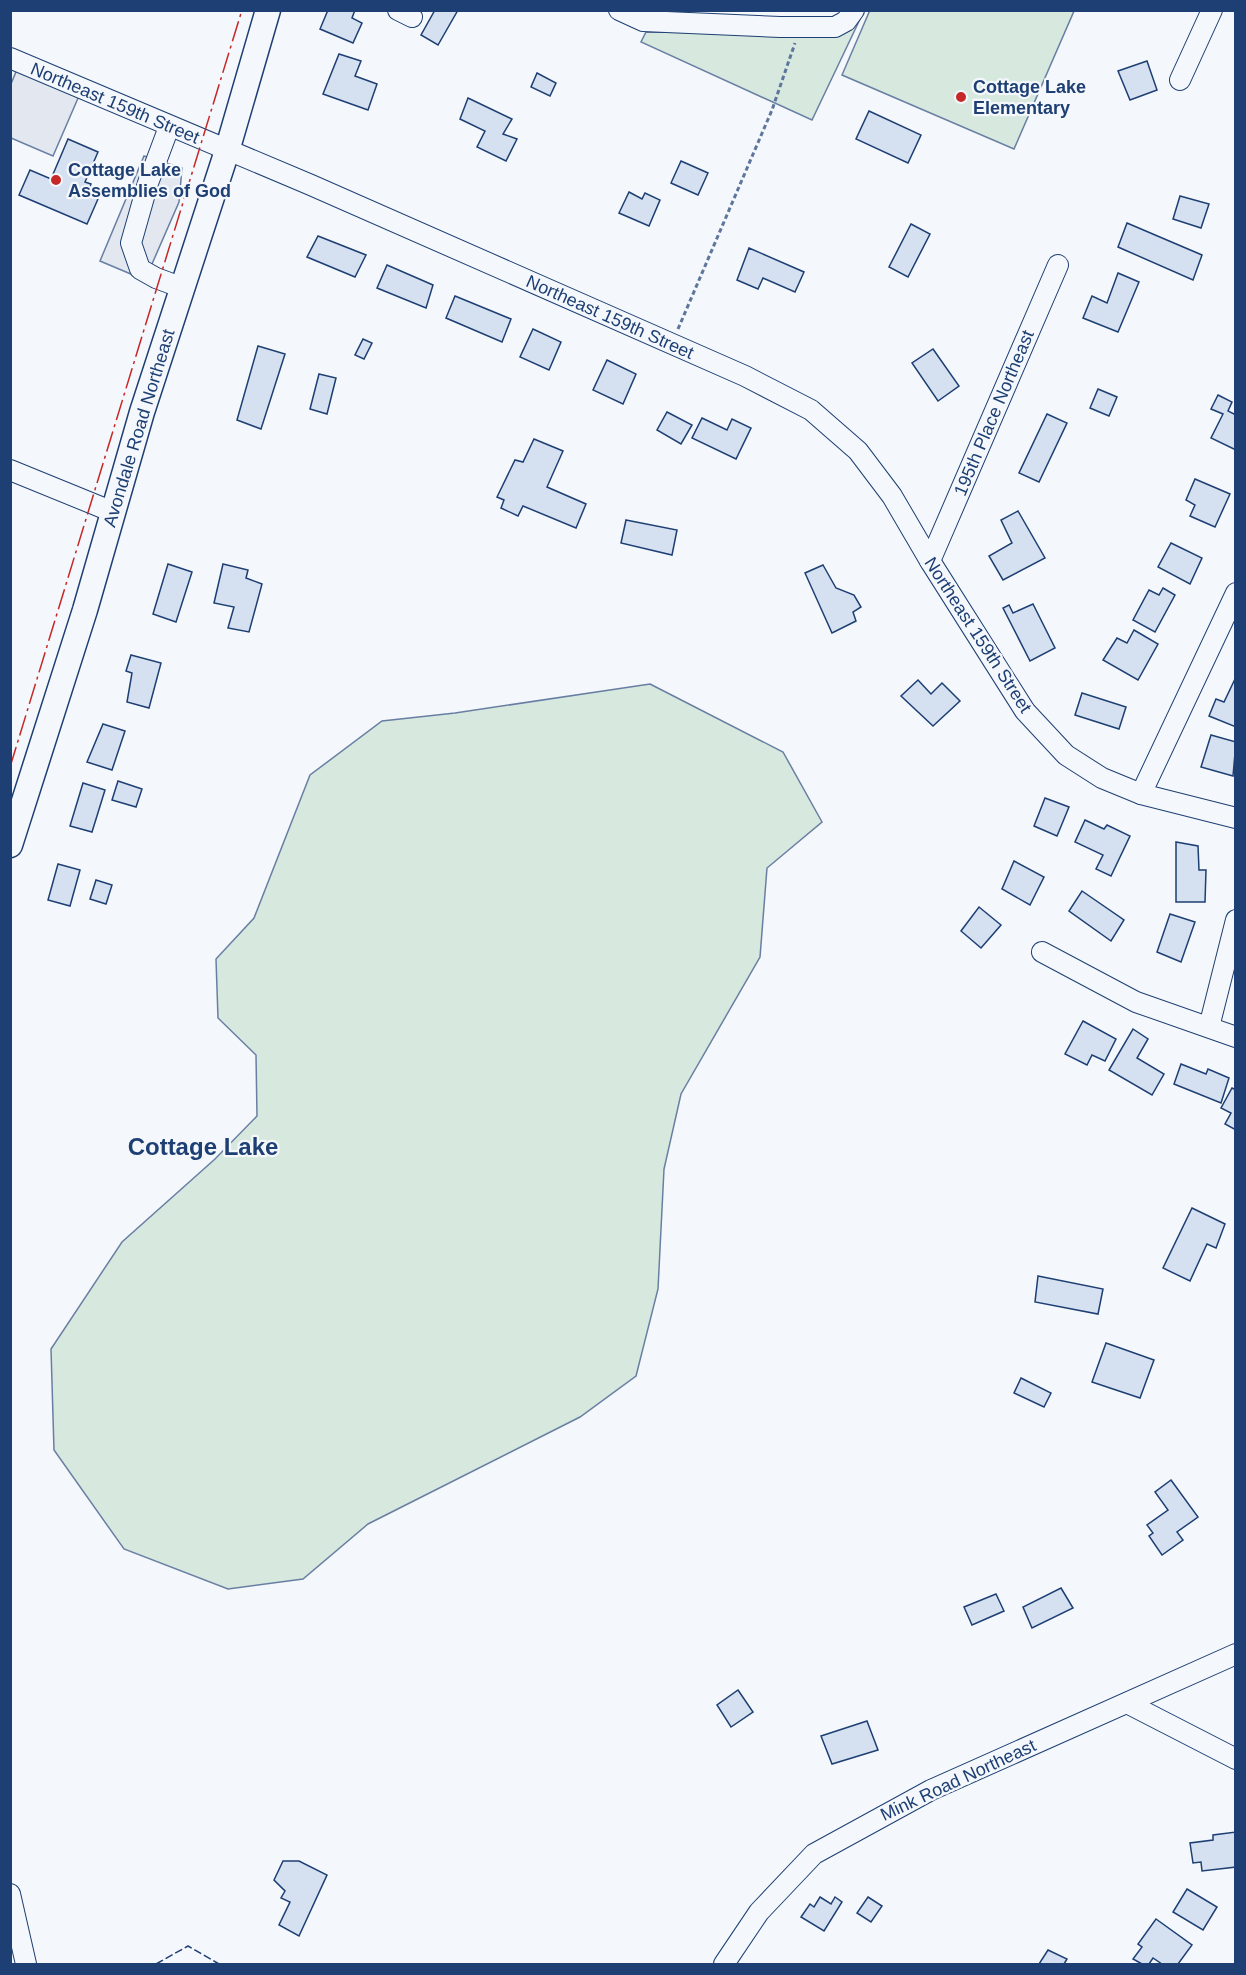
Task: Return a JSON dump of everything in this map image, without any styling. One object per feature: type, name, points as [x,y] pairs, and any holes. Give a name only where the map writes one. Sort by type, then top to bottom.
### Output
[{"type":"main road","name":"Avondale Road Northeast","points":[[10,845],[227,151],[268,10]]},
{"type":"street","points":[[619,10],[645,16],[783,19],[800,28],[835,27],[846,21],[854,10]]},
{"type":"street","points":[[1180,80],[1212,10]]},
{"type":"street","name":"Northeast 159th Street","points":[[10,58],[311,185],[745,376],[819,417],[858,451],[892,496],[930,561],[1025,711],[1066,755],[1102,778],[1141,794],[1236,818]]},
{"type":"street","points":[[169,126],[148,183],[131,243],[140,269],[183,288]]},
{"type":"street","name":"195th Place Northeast","points":[[930,561],[1058,265]]},
{"type":"street","points":[[12,474],[113,513]]},
{"type":"street","points":[[1141,794],[1236,593]]},
{"type":"street","points":[[1209,1027],[1236,920]]},
{"type":"street","points":[[1042,952],[1136,1002],[1236,1037]]},
{"type":"street","name":"Mink Road Northeast","points":[[724,1965],[759,1912],[814,1854],[931,1790],[1236,1654]]},
{"type":"street","points":[[1128,1703],[1236,1759]]},
{"type":"street","points":[[10,1894],[26,1965]]},
{"type":"path","points":[[674,346],[679,327],[772,110],[800,28]]},
{"type":"shaded area","points":[[870,10],[1074,11],[1014,149],[842,75]]},
{"type":"shaded area","points":[[862,15],[812,120],[641,42],[646,32],[812,34]]},
{"type":"shaded area","points":[[20,62],[82,89],[53,156],[11,138],[11,84]]},
{"type":"shaded area","points":[[144,156],[182,168],[179,202],[145,280],[100,261]]},
{"type":"shaded area","points":[[650,684],[783,752],[822,822],[767,868],[760,957],[681,1094],[664,1169],[658,1289],[636,1376],[580,1417],[368,1524],[303,1579],[228,1589],[124,1549],[54,1450],[51,1349],[122,1242],[215,1159],[257,1116],[256,1055],[218,1018],[216,959],[254,918],[310,775],[382,721],[455,713]]},
{"type":"building","points":[[328,10],[355,10],[352,18],[362,23],[353,43],[320,29]]},
{"type":"building","points":[[435,10],[458,10],[438,45],[421,35]]},
{"type":"building","points":[[339,54],[361,61],[355,76],[377,84],[368,110],[323,94]]},
{"type":"building","points":[[1147,61],[1157,90],[1130,100],[1118,71]]},
{"type":"building","points":[[537,73],[556,83],[550,96],[531,87]]},
{"type":"building","points":[[468,98],[512,119],[503,134],[517,139],[506,161],[477,147],[485,131],[460,119]]},
{"type":"building","points":[[869,111],[921,135],[908,163],[856,139]]},
{"type":"building","name":"Cottage Lake Assemblies of God","points":[[68,139],[98,152],[85,182],[91,184],[87,194],[98,199],[87,224],[19,195],[30,170],[51,179]]},
{"type":"building","points":[[681,161],[708,173],[698,195],[671,183]]},
{"type":"building","points":[[629,192],[642,199],[645,193],[660,200],[649,226],[619,213]]},
{"type":"building","points":[[1180,196],[1209,204],[1201,228],[1173,219]]},
{"type":"building","points":[[1127,223],[1202,255],[1193,280],[1118,247]]},
{"type":"building","points":[[911,224],[930,234],[908,277],[889,267]]},
{"type":"building","points":[[318,236],[366,255],[355,277],[307,257]]},
{"type":"building","points":[[749,248],[804,272],[795,292],[763,278],[758,289],[737,280]]},
{"type":"building","points":[[387,265],[433,285],[426,308],[377,288]]},
{"type":"building","points":[[1118,273],[1139,282],[1118,332],[1083,318],[1092,296],[1107,303]]},
{"type":"building","points":[[455,296],[511,319],[502,342],[446,318]]},
{"type":"building","points":[[533,329],[561,342],[549,370],[520,357]]},
{"type":"building","points":[[363,339],[372,343],[364,359],[355,355]]},
{"type":"building","points":[[258,346],[285,354],[261,429],[237,420]]},
{"type":"building","points":[[933,349],[959,386],[938,401],[912,363]]},
{"type":"building","points":[[607,360],[636,374],[623,404],[593,390]]},
{"type":"building","points":[[319,374],[336,378],[327,414],[310,409]]},
{"type":"building","points":[[1098,389],[1117,397],[1109,416],[1090,408]]},
{"type":"building","points":[[1218,395],[1232,402],[1228,411],[1236,415],[1236,450],[1211,438],[1223,414],[1211,409]]},
{"type":"building","points":[[667,412],[692,425],[681,444],[657,430]]},
{"type":"building","points":[[1047,414],[1067,423],[1039,482],[1019,473]]},
{"type":"building","points":[[702,418],[727,430],[732,419],[751,428],[736,459],[692,438]]},
{"type":"building","points":[[534,439],[563,451],[547,487],[586,504],[576,528],[523,506],[518,516],[501,508],[504,500],[497,497],[515,460],[523,462]]},
{"type":"building","points":[[1195,479],[1230,494],[1215,527],[1190,516],[1195,505],[1186,500]]},
{"type":"building","points":[[1018,511],[1045,558],[1003,580],[989,556],[1012,543],[1001,520]]},
{"type":"building","points":[[626,520],[677,530],[672,555],[621,543]]},
{"type":"building","points":[[1171,543],[1202,558],[1190,584],[1158,567]]},
{"type":"building","points":[[168,564],[192,572],[176,622],[153,614]]},
{"type":"building","points":[[223,564],[248,570],[246,578],[262,584],[249,632],[228,628],[234,607],[214,603]]},
{"type":"building","points":[[823,565],[836,588],[854,595],[861,607],[853,612],[856,621],[832,633],[805,573]]},
{"type":"building","points":[[1163,588],[1175,595],[1155,632],[1133,620],[1149,590],[1159,595]]},
{"type":"building","points":[[1033,604],[1055,648],[1030,661],[1003,608],[1009,605],[1013,613]]},
{"type":"building","points":[[1134,630],[1158,644],[1138,680],[1103,660],[1117,638],[1127,643]]},
{"type":"building","points":[[131,655],[161,663],[149,708],[127,702],[132,673],[126,671]]},
{"type":"building","points":[[1235,679],[1236,727],[1209,716],[1216,699],[1224,702]]},
{"type":"building","points":[[918,680],[931,694],[942,683],[960,701],[933,726],[901,696]]},
{"type":"building","points":[[1082,693],[1126,707],[1119,729],[1075,715]]},
{"type":"building","points":[[103,724],[125,731],[112,770],[87,762]]},
{"type":"building","points":[[1211,735],[1236,742],[1233,776],[1201,767]]},
{"type":"building","points":[[118,781],[142,789],[136,807],[112,800]]},
{"type":"building","points":[[83,783],[105,790],[92,832],[70,826]]},
{"type":"building","points":[[1045,798],[1069,807],[1057,836],[1034,826]]},
{"type":"building","points":[[1085,820],[1104,829],[1107,825],[1130,836],[1111,876],[1096,869],[1103,855],[1075,842]]},
{"type":"building","points":[[1176,842],[1198,846],[1199,870],[1206,870],[1205,902],[1176,902]]},
{"type":"building","points":[[1014,861],[1044,877],[1030,905],[1002,889]]},
{"type":"building","points":[[58,864],[80,870],[70,906],[48,900]]},
{"type":"building","points":[[96,880],[112,885],[106,904],[90,899]]},
{"type":"building","points":[[1082,891],[1124,920],[1111,941],[1069,911]]},
{"type":"building","points":[[979,907],[1001,925],[981,948],[961,931]]},
{"type":"building","points":[[1170,914],[1195,922],[1181,962],[1157,952]]},
{"type":"building","points":[[1083,1021],[1116,1039],[1105,1061],[1092,1055],[1087,1065],[1065,1054]]},
{"type":"building","points":[[1133,1029],[1148,1039],[1137,1058],[1164,1074],[1152,1095],[1109,1070]]},
{"type":"building","points":[[1181,1064],[1206,1074],[1208,1069],[1229,1078],[1221,1103],[1174,1084]]},
{"type":"building","points":[[1232,1088],[1236,1090],[1236,1130],[1225,1124],[1231,1113],[1221,1108]]},
{"type":"building","points":[[1192,1208],[1225,1224],[1216,1248],[1207,1244],[1190,1281],[1163,1268]]},
{"type":"building","points":[[1038,1276],[1103,1289],[1098,1314],[1035,1302]]},
{"type":"building","points":[[1106,1343],[1154,1360],[1140,1398],[1092,1382]]},
{"type":"building","points":[[1021,1378],[1051,1393],[1044,1407],[1014,1393]]},
{"type":"building","points":[[1171,1480],[1198,1517],[1177,1532],[1183,1540],[1162,1555],[1149,1536],[1153,1533],[1147,1525],[1168,1510],[1155,1492]]},
{"type":"building","points":[[1061,1588],[1073,1608],[1032,1628],[1023,1607]]},
{"type":"building","points":[[996,1594],[1004,1611],[972,1625],[964,1607]]},
{"type":"building","points":[[738,1690],[753,1712],[731,1727],[717,1705]]},
{"type":"building","points":[[867,1721],[878,1750],[832,1764],[821,1736]]},
{"type":"building","points":[[1236,1832],[1236,1867],[1202,1871],[1201,1862],[1193,1863],[1190,1843],[1213,1840],[1213,1835]]},
{"type":"building","points":[[283,1861],[299,1861],[327,1875],[299,1936],[279,1925],[290,1902],[281,1898],[285,1891],[274,1880]]},
{"type":"building","points":[[1187,1889],[1217,1907],[1203,1930],[1173,1912]]},
{"type":"building","points":[[820,1897],[831,1904],[835,1897],[842,1902],[824,1931],[801,1917],[810,1904],[814,1907]]},
{"type":"building","points":[[868,1897],[882,1906],[871,1922],[857,1913]]},
{"type":"building","points":[[1156,1919],[1192,1945],[1178,1964],[1162,1964],[1153,1958],[1149,1964],[1142,1964],[1133,1959],[1142,1947],[1138,1944]]},
{"type":"building","points":[[1048,1950],[1067,1959],[1064,1964],[1039,1964]]},
{"type":"fence","points":[[156,1964],[188,1946],[219,1964]]},
{"type":"power","points":[[10,767],[242,10]]},
{"type":"place","name":"Cottage Lake Elementary","points":[[961,97]]},
{"type":"place","name":"Cottage Lake Assemblies of God","points":[[56,180]]},
{"type":"district","name":"Cottage Lake","points":[[203,1146]]}]
